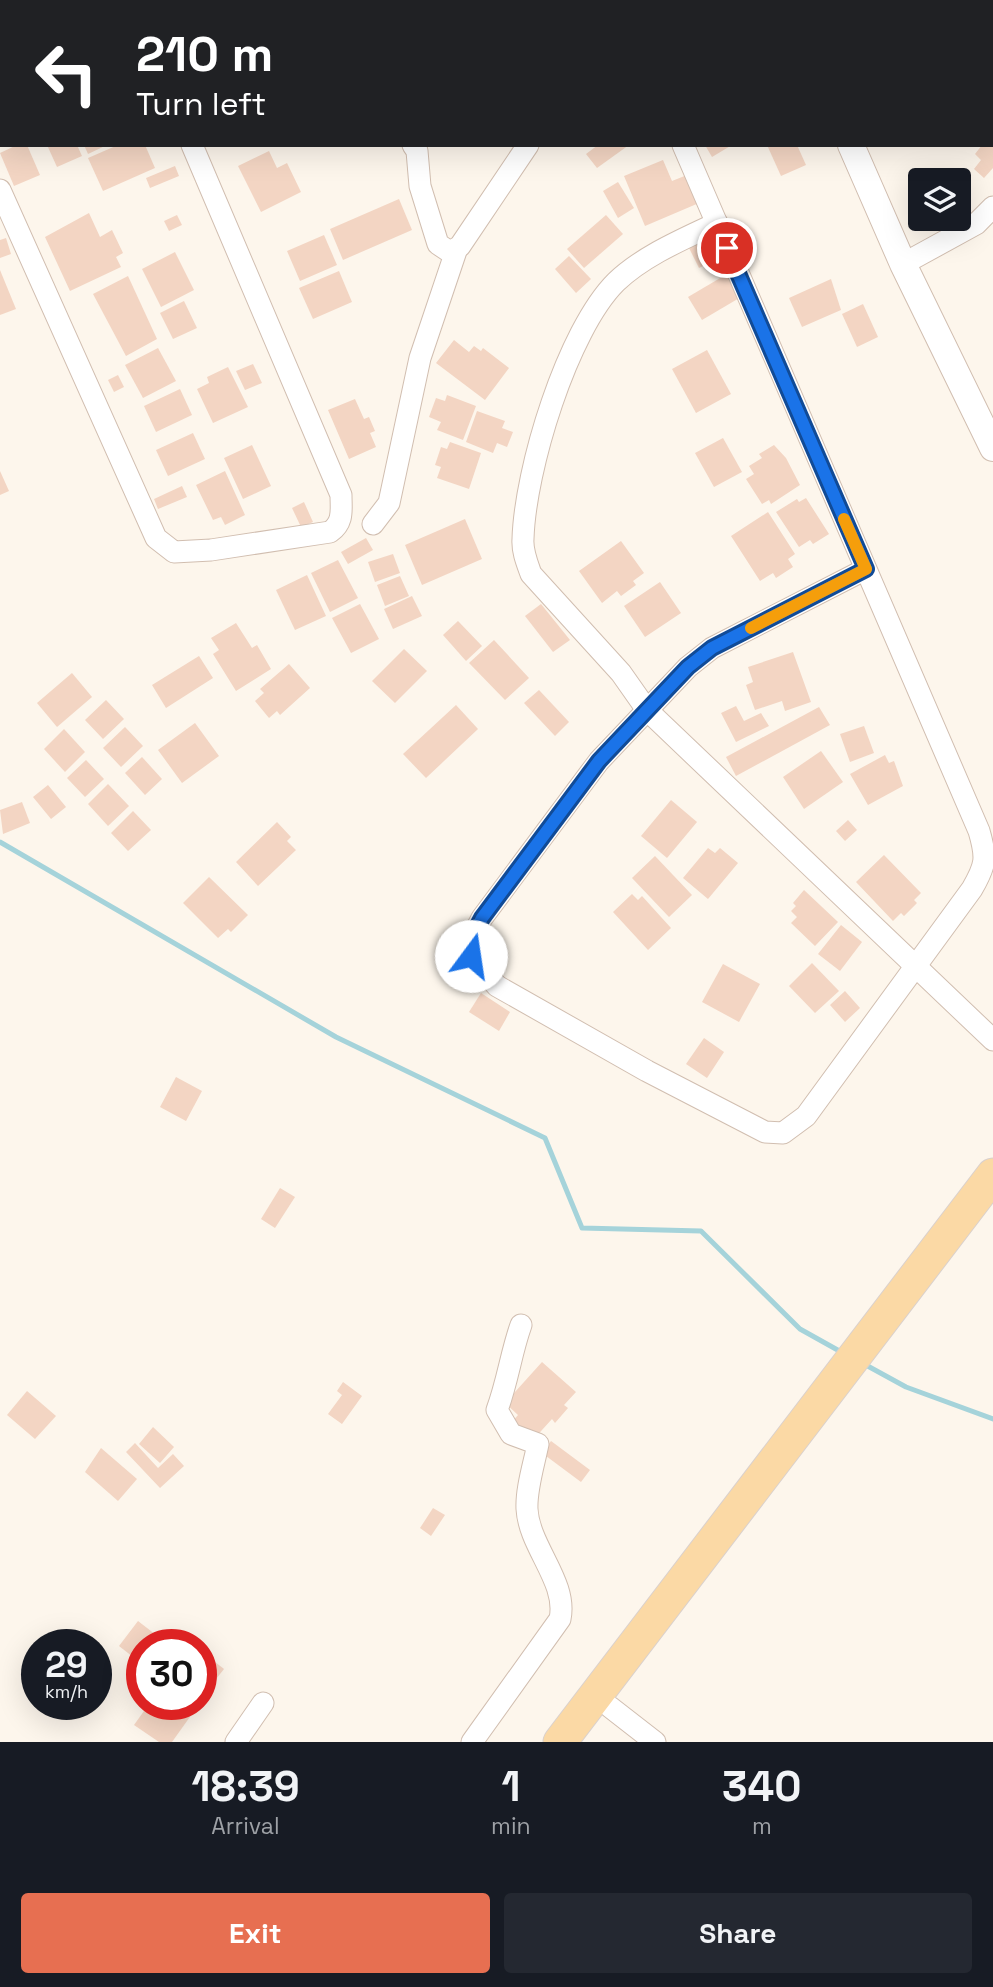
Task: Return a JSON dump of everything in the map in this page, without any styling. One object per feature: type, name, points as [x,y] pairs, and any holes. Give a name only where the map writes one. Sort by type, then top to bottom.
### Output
[{"type":"main road","points":[[561,1742],[993,1175]]},
{"type":"main road","points":[[583,1742],[993,1208]]},
{"type":"street","points":[[0,190],[156,538],[174,552],[211,550],[330,532],[338,527],[342,518],[341,495],[193,147]]},
{"type":"street","points":[[414,147],[420,186],[438,244],[444,251],[456,251]]},
{"type":"street","points":[[373,524],[389,503],[420,358],[456,251],[527,147]]},
{"type":"street","points":[[684,147],[866,569],[985,851],[985,867],[972,889],[806,1116],[783,1133],[765,1132],[647,1071],[498,986],[471,956],[472,937],[482,918],[599,761],[688,667],[712,648],[866,569]]},
{"type":"street","points":[[852,147],[903,264],[990,433]]},
{"type":"street","points":[[903,264],[976,224],[993,207]]},
{"type":"street","points":[[717,223],[676,242],[618,281],[594,308],[561,378],[532,474],[523,539],[531,575],[621,673],[647,710],[993,1040]]},
{"type":"street","points":[[472,1742],[560,1619],[563,1605],[535,1538],[527,1510],[538,1444],[512,1434],[497,1410],[512,1369],[511,1354],[521,1325]]},
{"type":"street","points":[[236,1742],[263,1703]]},
{"type":"street","points":[[610,1707],[655,1742]]},
{"type":"building","points":[[13,147],[28,147],[40,175],[14,186],[0,153]]},
{"type":"building","points":[[48,147],[78,147],[82,156],[57,167]]},
{"type":"building","points":[[85,147],[103,147],[88,154]]},
{"type":"building","points":[[113,147],[146,147],[155,168],[103,191],[88,158]]},
{"type":"building","points":[[595,147],[626,147],[597,168],[586,154]]},
{"type":"building","points":[[706,147],[729,147],[712,157]]},
{"type":"building","points":[[768,147],[798,147],[806,165],[781,176]]},
{"type":"building","points":[[980,147],[993,147],[993,168],[984,178],[974,169],[981,160],[975,154]]},
{"type":"building","points":[[269,151],[277,168],[287,163],[301,192],[261,212],[238,166]]},
{"type":"building","points":[[663,160],[672,181],[687,175],[699,203],[645,226],[624,176]]},
{"type":"building","points":[[175,166],[179,176],[150,188],[146,178]]},
{"type":"building","points":[[618,182],[634,208],[618,218],[603,191]]},
{"type":"building","points":[[399,199],[412,230],[343,260],[330,229]]},
{"type":"building","points":[[89,213],[100,237],[112,230],[123,253],[116,257],[121,267],[70,291],[45,237]]},
{"type":"building","points":[[177,215],[182,225],[169,231],[164,221]]},
{"type":"building","points":[[606,215],[623,234],[584,268],[567,249]]},
{"type":"building","points":[[713,231],[725,255],[699,268],[687,244]]},
{"type":"building","points":[[324,235],[337,265],[300,281],[287,251]]},
{"type":"building","points":[[6,238],[11,254],[0,258],[0,240]]},
{"type":"building","points":[[175,252],[194,290],[161,307],[142,269]]},
{"type":"building","points":[[569,256],[591,279],[576,293],[555,269]]},
{"type":"building","points":[[0,270],[16,309],[0,315]]},
{"type":"building","points":[[339,271],[352,302],[313,319],[299,288]]},
{"type":"building","points":[[727,274],[741,297],[702,320],[688,297]]},
{"type":"building","points":[[128,276],[157,339],[126,356],[93,294]]},
{"type":"building","points":[[831,279],[841,310],[802,327],[789,298]]},
{"type":"building","points":[[184,301],[197,328],[173,339],[160,313]]},
{"type":"building","points":[[863,304],[878,337],[857,347],[842,314]]},
{"type":"building","points":[[454,340],[469,352],[474,346],[481,351],[483,348],[509,368],[485,400],[436,363]]},
{"type":"building","points":[[158,348],[176,381],[143,398],[125,365]]},
{"type":"building","points":[[707,350],[731,394],[696,413],[672,369]]},
{"type":"building","points":[[253,364],[262,383],[245,390],[236,371]]},
{"type":"building","points":[[228,367],[248,407],[213,423],[197,389],[209,383],[207,377]]},
{"type":"building","points":[[118,375],[124,387],[114,392],[108,380]]},
{"type":"building","points":[[180,389],[192,415],[156,432],[144,406]]},
{"type":"building","points":[[447,395],[476,406],[463,440],[437,430],[441,422],[429,417],[436,398],[445,401]]},
{"type":"building","points":[[355,399],[364,419],[369,417],[375,431],[370,433],[376,447],[349,459],[328,410]]},
{"type":"building","points":[[477,411],[505,421],[502,428],[513,432],[507,447],[497,443],[493,453],[466,442]]},
{"type":"building","points":[[193,433],[205,459],[168,476],[156,450]]},
{"type":"building","points":[[723,438],[742,472],[714,487],[695,453]]},
{"type":"building","points":[[450,442],[481,453],[469,489],[437,478],[441,467],[435,465],[441,447],[447,449]]},
{"type":"building","points":[[252,445],[271,486],[243,499],[224,458]]},
{"type":"building","points":[[774,445],[786,458],[800,485],[771,504],[769,500],[762,504],[746,479],[754,474],[749,466],[762,458],[759,454]]},
{"type":"building","points":[[0,471],[9,491],[0,495]]},
{"type":"building","points":[[225,471],[245,515],[225,525],[221,517],[213,520],[196,485]]},
{"type":"building","points":[[182,486],[187,497],[158,509],[154,499]]},
{"type":"building","points":[[806,498],[829,534],[813,544],[810,540],[799,547],[776,512],[797,499],[799,502]]},
{"type":"building","points":[[304,502],[313,522],[301,527],[292,508]]},
{"type":"building","points":[[768,512],[795,554],[788,559],[793,567],[776,578],[773,573],[760,581],[731,536]]},
{"type":"building","points":[[465,519],[482,559],[422,585],[405,545]]},
{"type":"building","points":[[366,538],[373,550],[348,564],[341,552]]},
{"type":"building","points":[[621,541],[644,573],[633,581],[636,585],[621,596],[617,591],[602,603],[579,571]]},
{"type":"building","points":[[393,554],[400,573],[375,582],[368,562]]},
{"type":"building","points":[[338,560],[358,598],[330,612],[311,573]]},
{"type":"building","points":[[307,575],[326,616],[295,630],[276,590]]},
{"type":"building","points":[[400,576],[409,596],[385,606],[377,585]]},
{"type":"building","points":[[660,582],[681,613],[645,637],[624,606]]},
{"type":"building","points":[[412,596],[422,616],[393,629],[384,609]]},
{"type":"building","points":[[360,604],[379,639],[351,653],[332,618]]},
{"type":"building","points":[[541,604],[570,640],[553,652],[525,616]]},
{"type":"building","points":[[458,621],[482,646],[466,661],[443,635]]},
{"type":"building","points":[[236,623],[252,648],[257,645],[271,669],[236,691],[213,654],[219,650],[211,638]]},
{"type":"building","points":[[494,640],[529,678],[505,700],[469,663]]},
{"type":"building","points":[[404,649],[427,671],[395,703],[372,681]]},
{"type":"building","points":[[793,652],[811,702],[785,711],[782,701],[755,710],[746,685],[753,682],[748,667]]},
{"type":"building","points":[[199,656],[213,678],[166,708],[152,685]]},
{"type":"building","points":[[289,664],[310,688],[280,715],[277,711],[269,718],[255,701],[264,693],[260,689]]},
{"type":"building","points":[[72,673],[92,697],[57,727],[37,703]]},
{"type":"building","points":[[539,690],[569,722],[555,736],[524,703]]},
{"type":"building","points":[[106,700],[124,719],[103,739],[85,720]]},
{"type":"building","points":[[456,705],[478,729],[426,778],[403,754]]},
{"type":"building","points":[[736,706],[744,721],[761,713],[769,726],[736,742],[721,713]]},
{"type":"building","points":[[819,707],[830,725],[736,776],[726,757]]},
{"type":"building","points":[[195,723],[219,756],[182,783],[158,750]]},
{"type":"building","points":[[864,726],[874,753],[850,762],[840,734]]},
{"type":"building","points":[[125,727],[143,746],[121,767],[103,748]]},
{"type":"building","points":[[64,729],[85,752],[65,772],[44,749]]},
{"type":"building","points":[[821,751],[843,782],[804,809],[783,777]]},
{"type":"building","points":[[885,755],[889,763],[894,761],[903,786],[868,805],[850,774]]},
{"type":"building","points":[[142,757],[162,779],[145,795],[125,773]]},
{"type":"building","points":[[86,760],[104,779],[85,797],[67,778]]},
{"type":"building","points":[[108,784],[129,806],[108,826],[88,804]]},
{"type":"building","points":[[48,785],[66,807],[51,819],[33,797]]},
{"type":"building","points":[[671,800],[697,822],[667,858],[641,836]]},
{"type":"building","points":[[22,802],[30,823],[3,834],[0,810]]},
{"type":"building","points":[[133,811],[151,830],[128,851],[111,833]]},
{"type":"building","points":[[848,820],[857,830],[845,841],[836,831]]},
{"type":"building","points":[[277,822],[291,837],[287,841],[296,850],[258,886],[236,862]]},
{"type":"building","points":[[708,848],[715,853],[720,848],[738,863],[708,899],[683,878]]},
{"type":"building","points":[[884,855],[921,893],[914,900],[917,903],[904,916],[901,913],[893,921],[856,882]]},
{"type":"building","points":[[655,856],[692,895],[669,917],[632,878]]},
{"type":"building","points":[[209,877],[248,915],[231,932],[228,929],[218,938],[183,903]]},
{"type":"building","points":[[804,890],[838,922],[815,946],[791,923],[797,917],[791,911],[796,906],[793,903]]},
{"type":"building","points":[[632,894],[638,900],[642,896],[671,928],[648,950],[613,912]]},
{"type":"building","points":[[841,925],[862,942],[840,971],[818,954]]},
{"type":"building","points":[[812,963],[839,991],[815,1013],[789,986]]},
{"type":"building","points":[[723,964],[760,984],[739,1022],[702,1002]]},
{"type":"building","points":[[845,991],[860,1008],[845,1022],[830,1005]]},
{"type":"building","points":[[481,993],[510,1012],[499,1031],[469,1012]]},
{"type":"building","points":[[704,1038],[724,1052],[707,1078],[686,1064]]},
{"type":"building","points":[[176,1077],[202,1091],[186,1121],[160,1107]]},
{"type":"building","points":[[280,1188],[295,1197],[275,1228],[261,1219]]},
{"type":"building","points":[[542,1362],[576,1392],[564,1405],[568,1408],[555,1423],[552,1419],[532,1441],[511,1423],[518,1415],[505,1403]]},
{"type":"building","points":[[343,1382],[362,1396],[342,1424],[328,1414],[342,1395],[337,1391]]},
{"type":"building","points":[[27,1391],[56,1416],[35,1439],[7,1415]]},
{"type":"building","points":[[153,1427],[174,1447],[160,1463],[139,1444]]},
{"type":"building","points":[[551,1441],[590,1470],[581,1482],[542,1453]]},
{"type":"building","points":[[135,1443],[158,1468],[173,1454],[184,1466],[160,1488],[126,1452]]},
{"type":"building","points":[[101,1448],[137,1479],[118,1501],[85,1472]]},
{"type":"building","points":[[433,1508],[445,1515],[431,1536],[420,1528]]},
{"type":"building","points":[[138,1621],[148,1629],[132,1629]]},
{"type":"building","points":[[126,1637],[126,1651],[119,1646]]},
{"type":"building","points":[[217,1664],[224,1669],[217,1678]]},
{"type":"building","points":[[138,1720],[188,1720],[172,1742],[159,1742],[134,1725]]},
{"type":"waterway","points":[[0,842],[336,1037],[545,1138],[582,1228],[701,1231],[800,1329],[843,1353]]},
{"type":"waterway","points":[[864,1364],[906,1387],[993,1419]]},
{"type":"slow traffic","points":[[751,628],[866,569],[844,519]]},
{"type":"route","points":[[471,956],[472,937],[482,918],[599,761],[688,667],[712,648],[866,569],[727,248]]}]
